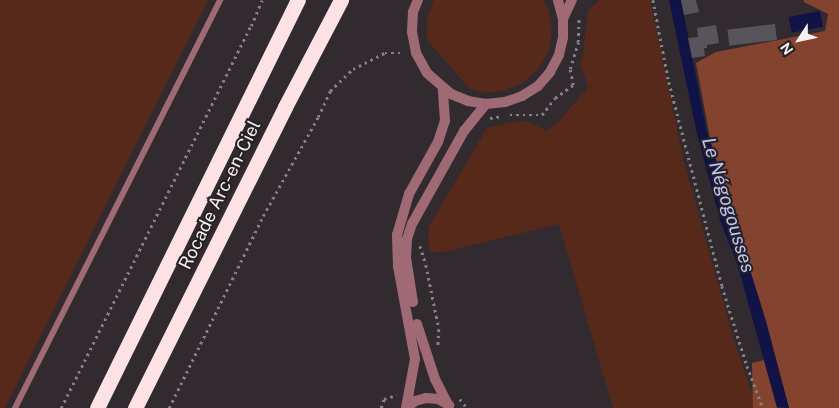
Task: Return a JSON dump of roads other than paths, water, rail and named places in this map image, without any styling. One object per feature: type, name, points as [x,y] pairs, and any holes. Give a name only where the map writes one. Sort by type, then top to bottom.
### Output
[{"type":"highway","name":"Rocade Arc-en-Ciel","points":[[97,408],[298,0]]},
{"type":"highway","name":"Rocade Arc-en-Ciel","points":[[136,408],[285,107],[342,0]]},
{"type":"street","points":[[418,0],[413,12],[412,32],[416,53],[427,73],[443,90],[459,99],[486,104],[505,102],[522,96],[544,79],[559,56],[564,19],[572,0]]},
{"type":"street","points":[[558,0],[564,19]]},
{"type":"street","points":[[407,408],[415,359],[398,266],[397,235],[409,194],[438,142],[445,121],[443,90]]},
{"type":"street","points":[[450,406],[435,378],[419,333],[407,274],[407,240],[412,224],[464,131],[486,104]]},
{"type":"street","points":[[407,408],[415,401],[426,398],[438,399],[450,406]]},
{"type":"lane","points":[[15,408],[220,0]]},
{"type":"water","name":"Le Négogousses","points":[[669,0],[681,0],[707,132],[766,321],[789,408],[777,407],[737,263],[721,223],[697,134]]},
{"type":"water","points":[[820,11],[823,27],[792,33],[789,17]]}]
